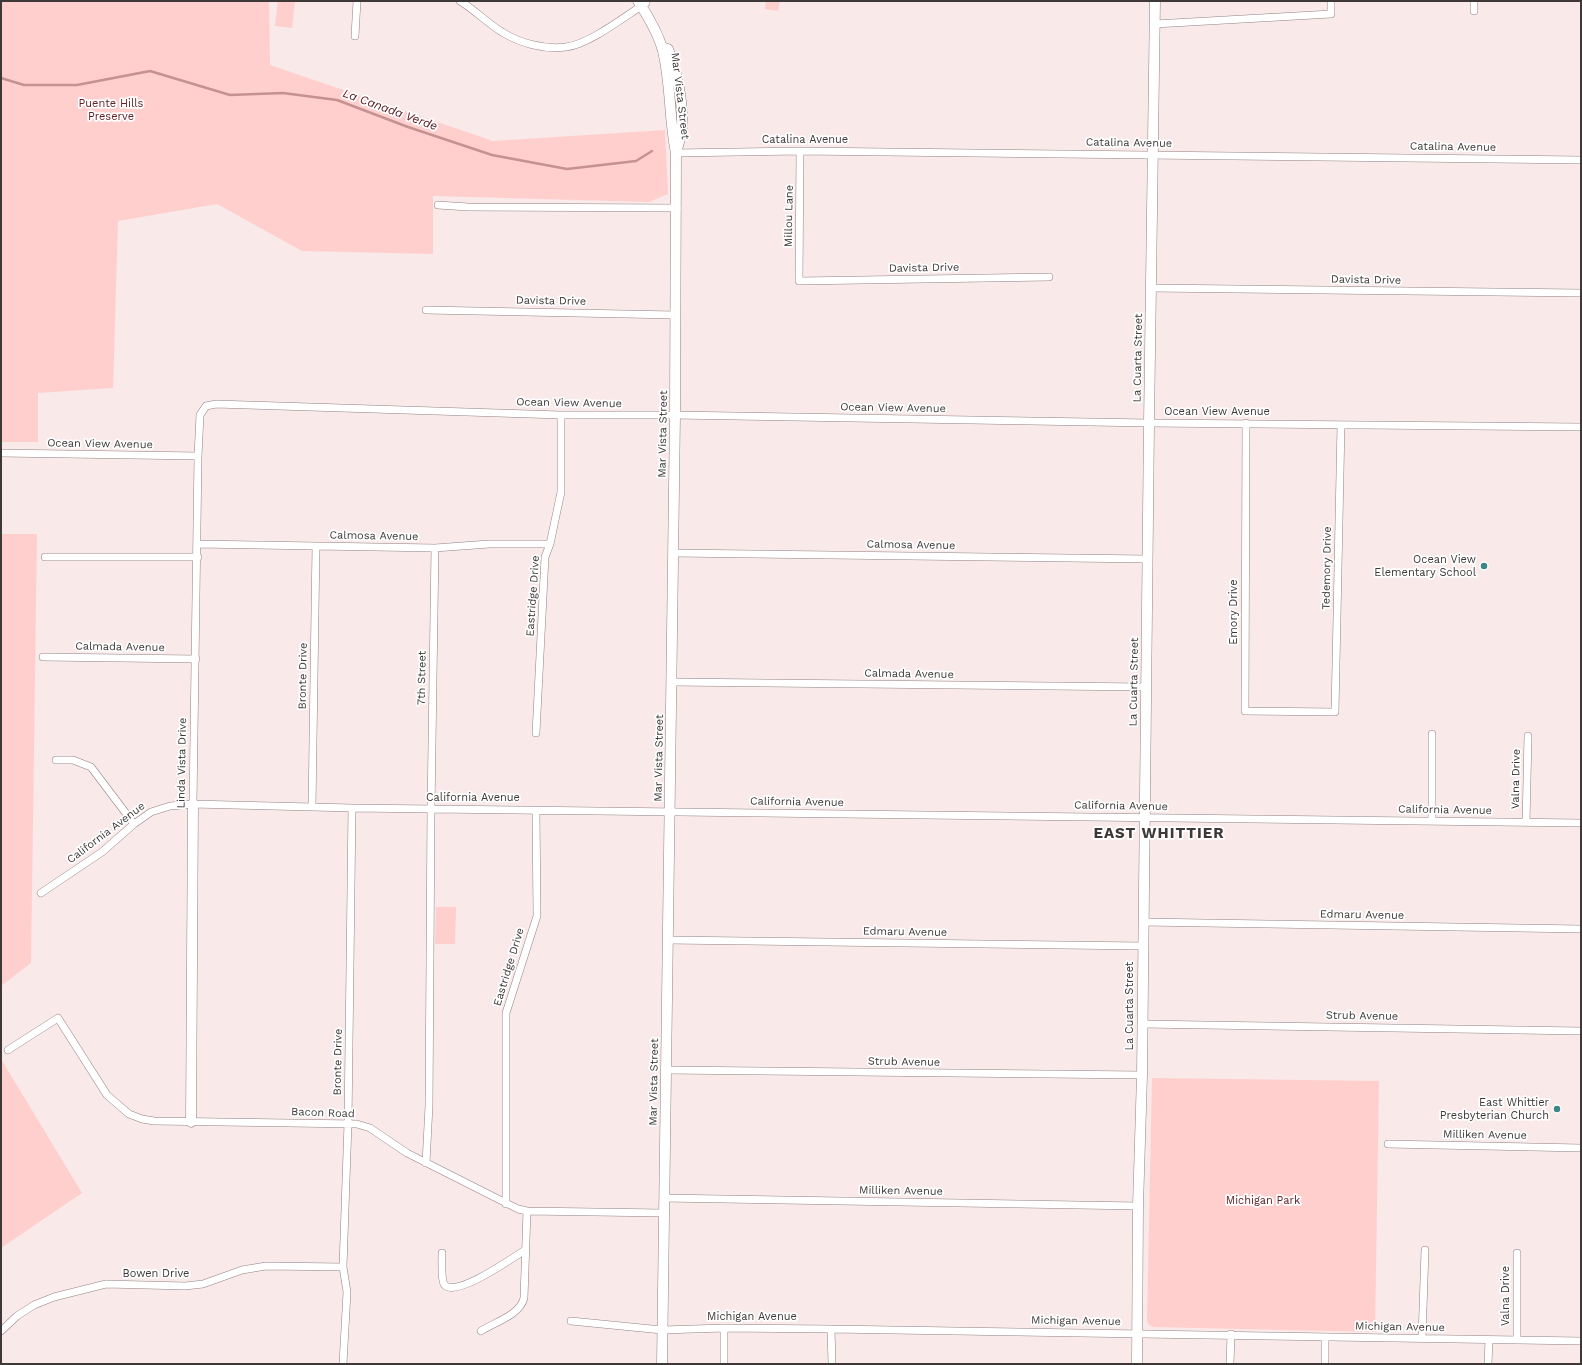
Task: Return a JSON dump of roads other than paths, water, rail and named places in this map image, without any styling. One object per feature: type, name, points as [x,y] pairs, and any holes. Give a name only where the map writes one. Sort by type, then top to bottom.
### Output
[{"type":"street","points":[[355,36],[357,1]]},
{"type":"street","points":[[460,1],[502,32],[523,42],[544,47],[567,47],[589,39],[642,3]]},
{"type":"street","name":"La Cuarta Street","points":[[1137,1364],[1155,1]]},
{"type":"street","points":[[1155,24],[1331,14],[1331,1]]},
{"type":"street","points":[[1474,1],[1474,11]]},
{"type":"street","name":"Mar Vista Street","points":[[642,3],[659,26],[669,52],[678,86],[682,128],[676,152],[677,208],[672,682],[662,1364]]},
{"type":"street","name":"Catalina Avenue","points":[[676,152],[800,151],[1153,154],[1581,160]]},
{"type":"street","name":"Millou Lane","points":[[799,281],[800,151]]},
{"type":"street","points":[[438,205],[468,207],[677,208]]},
{"type":"street","name":"Davista Drive","points":[[799,281],[1049,277]]},
{"type":"street","name":"Davista Drive","points":[[1151,288],[1581,293]]},
{"type":"street","name":"Davista Drive","points":[[426,310],[675,315]]},
{"type":"street","name":"Ocean View Avenue","points":[[206,406],[216,404],[561,415],[675,415],[1149,423],[1581,427]]},
{"type":"street","name":"Linda Vista Drive","points":[[191,1122],[193,804],[198,557],[198,456],[200,414],[206,406]]},
{"type":"street","name":"Eastridge Drive","points":[[536,733],[545,557],[550,544],[561,492],[561,415]]},
{"type":"street","name":"Emory Drive","points":[[1246,423],[1245,711],[1335,712]]},
{"type":"street","name":"Tedemory Drive","points":[[1335,712],[1341,425]]},
{"type":"street","name":"Ocean View Avenue","points":[[1,453],[198,456]]},
{"type":"street","name":"Calmosa Avenue","points":[[198,544],[435,548],[489,544],[550,544]]},
{"type":"street","name":"Bronte Drive","points":[[312,807],[316,546]]},
{"type":"street","name":"7th Street","points":[[426,1163],[429,1106],[435,548]]},
{"type":"street","name":"Calmosa Avenue","points":[[673,553],[1148,559]]},
{"type":"street","points":[[45,557],[198,557]]},
{"type":"street","name":"Calmada Avenue","points":[[42,656],[196,659]]},
{"type":"street","name":"Calmada Avenue","points":[[672,682],[1146,687]]},
{"type":"street","points":[[1432,734],[1432,821]]},
{"type":"street","name":"Valna Drive","points":[[1526,823],[1528,736]]},
{"type":"street","points":[[56,760],[73,760],[91,767],[134,824]]},
{"type":"street","name":"California Avenue","points":[[41,893],[102,852],[134,824],[151,812],[160,808],[193,804],[352,808],[1581,823]]},
{"type":"street","name":"Bronte Drive","points":[[343,1364],[347,1292],[343,1268],[348,1123],[352,808]]},
{"type":"street","name":"Eastridge Drive","points":[[506,1204],[506,1013],[537,916],[536,810]]},
{"type":"street","name":"Edmaru Avenue","points":[[1143,922],[1581,929]]},
{"type":"street","name":"Edmaru Avenue","points":[[668,940],[1142,946]]},
{"type":"street","name":"Bacon Road","points":[[8,1050],[58,1018],[107,1094],[129,1114],[142,1119],[154,1121],[191,1122],[357,1124],[370,1128],[407,1153],[518,1209],[527,1211],[664,1213]]},
{"type":"street","name":"Strub Avenue","points":[[1142,1024],[1581,1031]]},
{"type":"street","name":"Strub Avenue","points":[[667,1070],[1142,1075]]},
{"type":"street","name":"Milliken Avenue","points":[[1388,1144],[1581,1148]]},
{"type":"street","name":"Milliken Avenue","points":[[664,1198],[1138,1206]]},
{"type":"street","points":[[481,1331],[516,1311],[522,1304],[524,1298],[527,1211]]},
{"type":"street","points":[[442,1253],[443,1281],[447,1287],[450,1288],[478,1279],[525,1250]]},
{"type":"street","points":[[1422,1338],[1425,1250]]},
{"type":"street","name":"Valna Drive","points":[[1517,1253],[1517,1339]]},
{"type":"street","name":"Bowen Drive","points":[[1,1331],[17,1316],[34,1305],[54,1297],[106,1284],[185,1286],[203,1284],[242,1270],[266,1266],[343,1268]]},
{"type":"street","name":"Michigan Avenue","points":[[571,1321],[662,1330],[724,1328],[831,1329],[1231,1334],[1581,1341]]},
{"type":"street","points":[[724,1328],[724,1364]]},
{"type":"street","points":[[831,1329],[832,1364]]},
{"type":"street","points":[[1230,1364],[1231,1334]]},
{"type":"street","points":[[1325,1337],[1325,1364]]},
{"type":"street","points":[[1488,1364],[1489,1340]]},
{"type":"waterway","name":"La Canada Verde","points":[[1,78],[24,85],[77,85],[150,71],[230,95],[283,93],[337,100],[408,127],[492,155],[567,169],[636,161],[652,151]]},
{"type":"place","name":"Ocean View Elementary School","points":[[1484,566]]},
{"type":"place","name":"East Whittier Presbyterian Church","points":[[1557,1109]]},
{"type":"district","name":"EAST WHITTIER","points":[[1159,834]]},
{"type":"park label","name":"Puente Hills Preserve","points":[[111,110]]},
{"type":"park label","name":"Michigan Park","points":[[1263,1201]]}]
